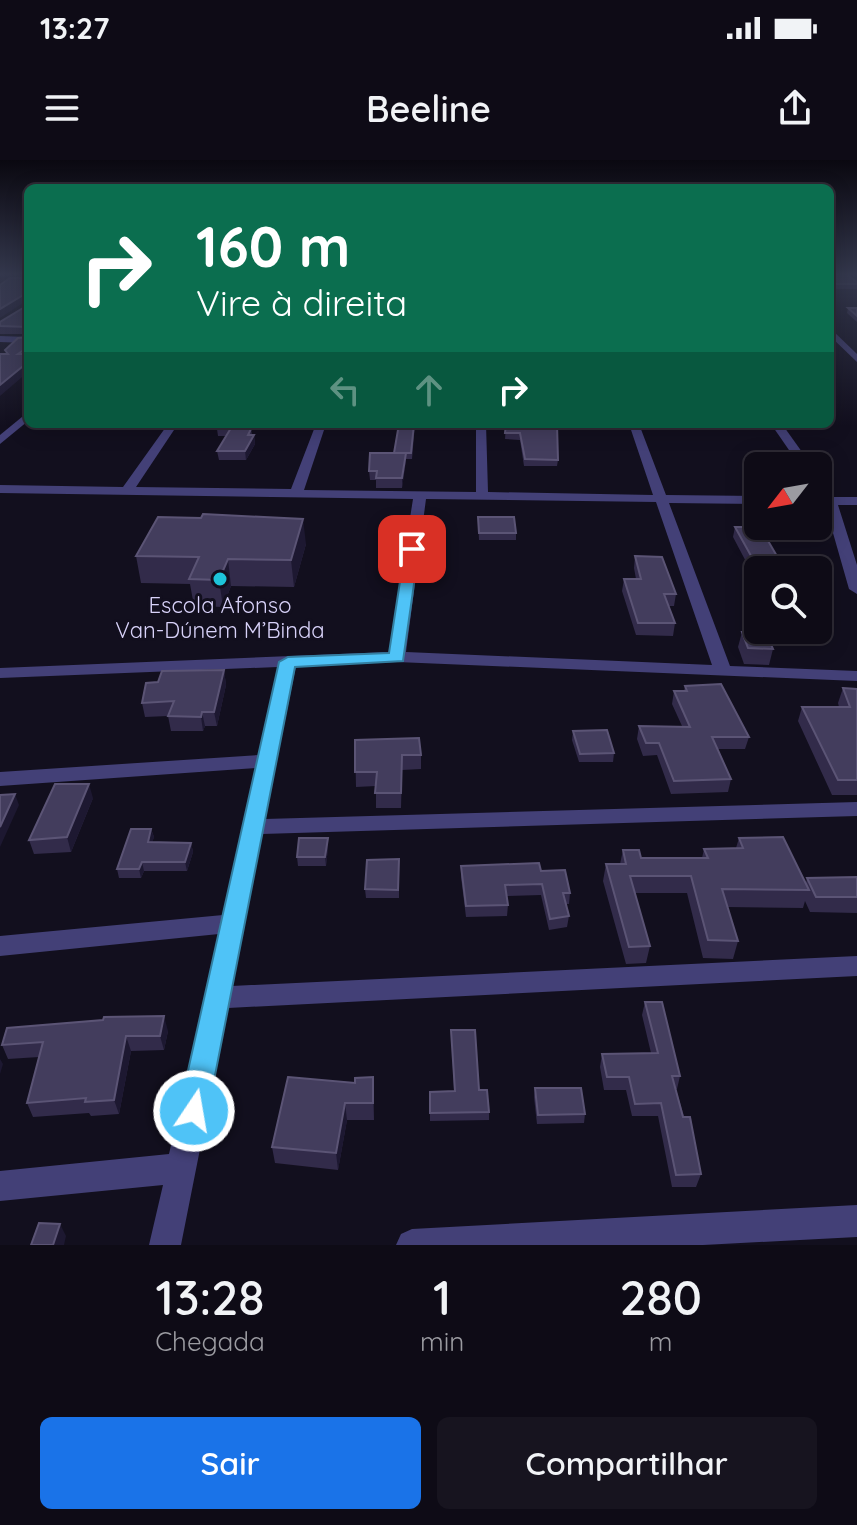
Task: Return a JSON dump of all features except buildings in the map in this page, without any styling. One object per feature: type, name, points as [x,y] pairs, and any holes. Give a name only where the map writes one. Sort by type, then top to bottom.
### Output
[{"type":"street","points":[[834,334],[852,348],[857,359]]},
{"type":"street","points":[[0,339],[24,340]]},
{"type":"street","points":[[0,441],[24,419]]},
{"type":"street","points":[[127,491],[170,428]]},
{"type":"street","points":[[296,493],[320,428]]},
{"type":"street","points":[[481,428],[482,496]]},
{"type":"street","points":[[636,428],[723,671]]},
{"type":"street","points":[[779,428],[796,452]]},
{"type":"street","points":[[0,489],[744,500]]},
{"type":"street","points":[[397,657],[420,495]]},
{"type":"street","points":[[832,501],[857,501]]},
{"type":"street","points":[[832,522],[857,589]]},
{"type":"street","points":[[0,673],[397,657],[857,676]]},
{"type":"street","points":[[165,1245],[288,662]]},
{"type":"street","points":[[0,779],[267,761]]},
{"type":"street","points":[[253,827],[857,809]]},
{"type":"street","points":[[0,946],[233,923]]},
{"type":"street","points":[[217,998],[857,966]]},
{"type":"street","points":[[0,1186],[182,1168]]},
{"type":"street","points":[[412,1245],[857,1221]]},
{"type":"place","name":"Escola Afonso Van-Dúnem M’Binda","points":[[220,579]]},
{"type":"route","points":[[194,1111],[288,662],[397,657],[412,549]]}]
